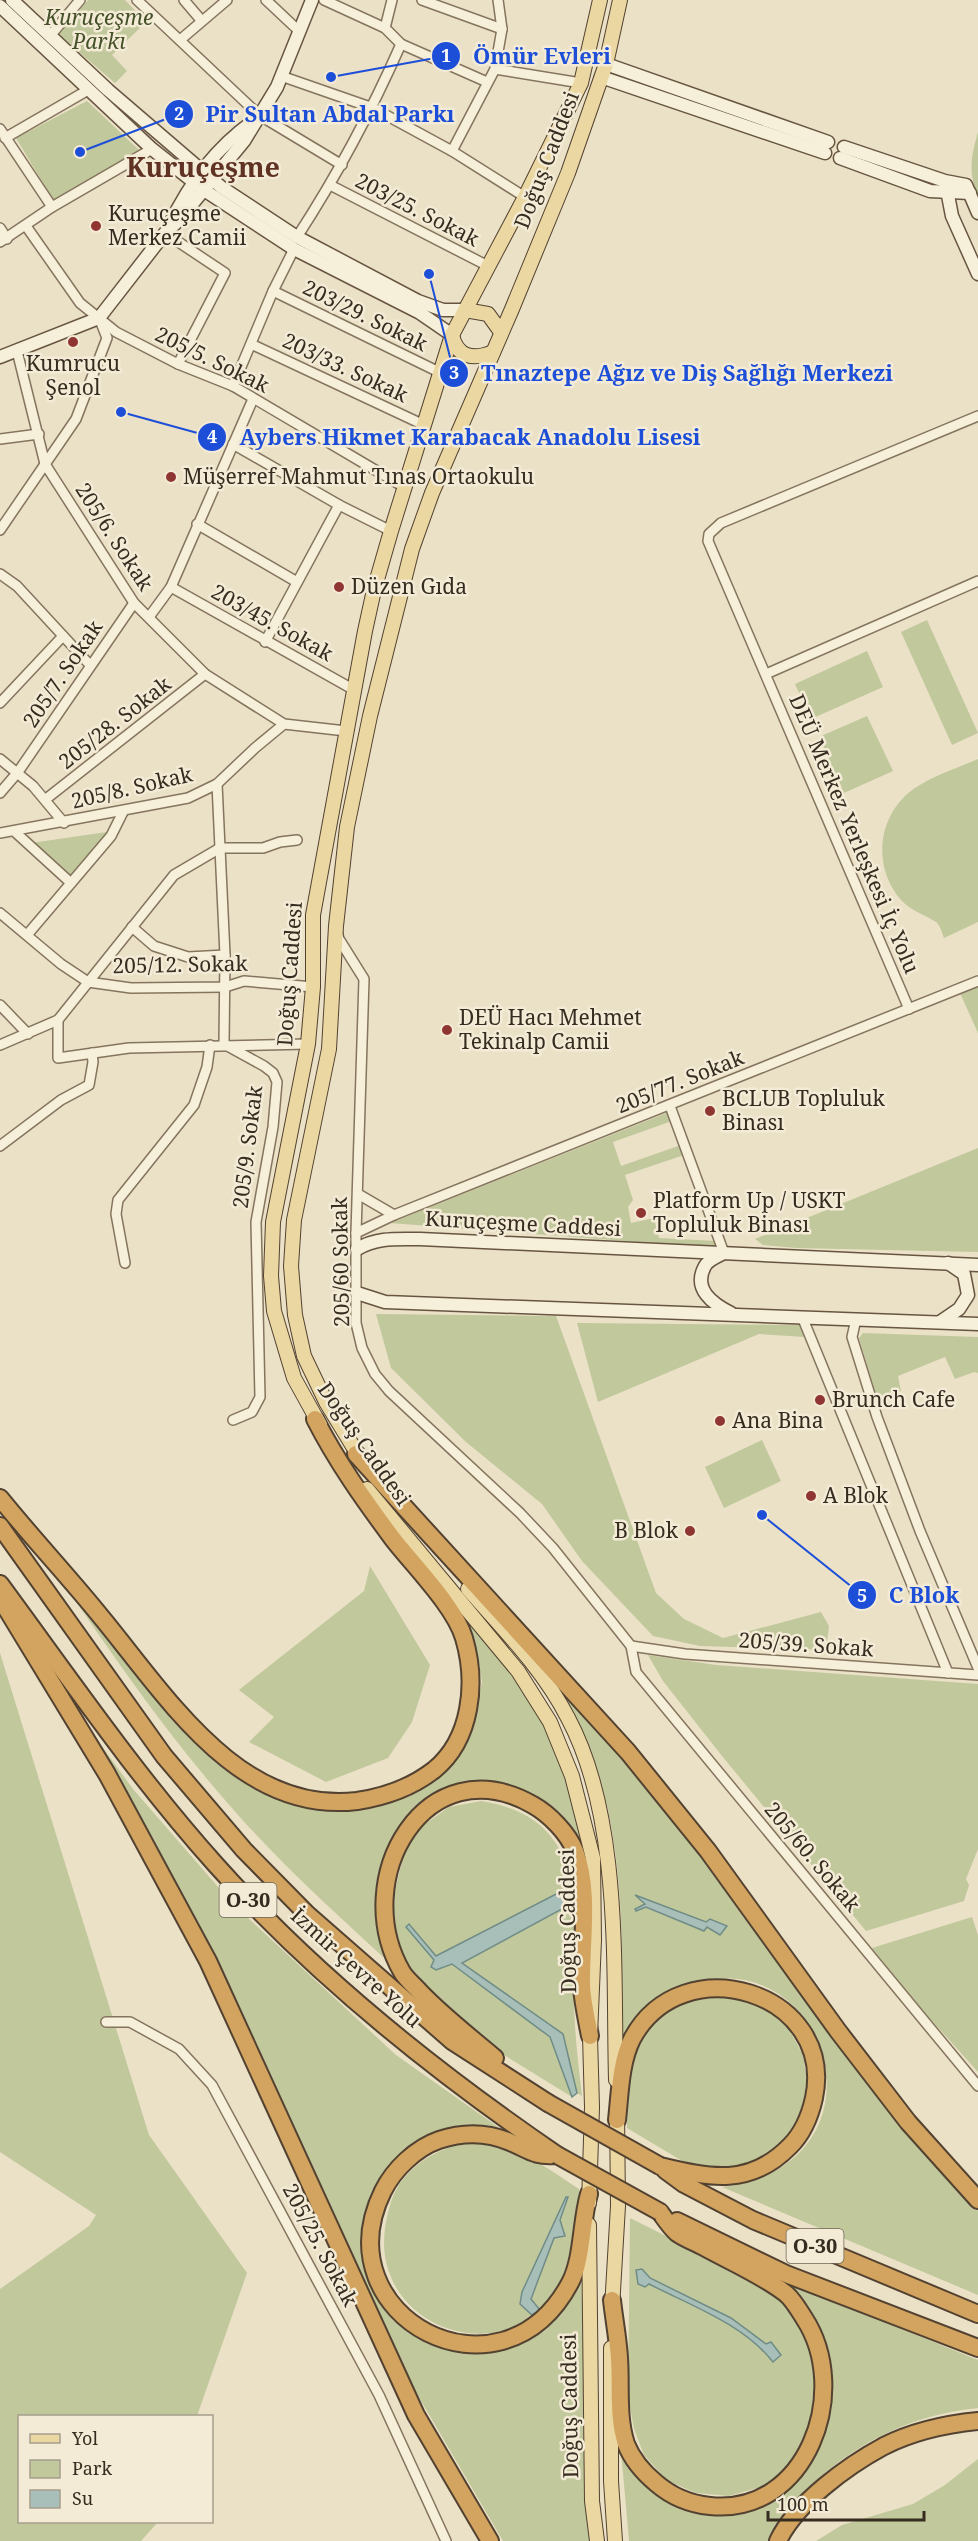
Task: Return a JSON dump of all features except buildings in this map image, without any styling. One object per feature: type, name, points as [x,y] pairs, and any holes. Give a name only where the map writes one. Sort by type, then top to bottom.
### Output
[{"type":"highway","points":[[0,1498],[168,1700],[228,1762],[274,1789],[306,1800],[337,1803],[370,1799],[409,1786],[435,1769],[452,1749],[464,1726],[469,1705],[470,1664],[461,1629],[450,1611],[393,1538],[336,1459],[315,1419]]},
{"type":"highway","points":[[356,1454],[628,1752],[708,1851],[838,2031],[908,2122],[978,2200]]},
{"type":"highway","name":"İzmir Çevre Yolu","points":[[0,1526],[164,1756],[244,1850],[307,1914],[452,2041],[548,2103]]},
{"type":"highway","name":"İzmir Çevre Yolu","points":[[0,1584],[138,1771],[215,1864],[275,1928],[330,1980],[412,2049],[480,2102],[557,2155]]},
{"type":"highway","points":[[0,1598],[107,1774],[208,1961],[416,2415],[490,2541]]},
{"type":"highway","points":[[548,2103],[436,2009],[402,1973],[386,1933],[383,1899],[386,1874],[395,1850],[408,1827],[423,1812],[456,1794],[478,1791],[499,1792],[522,1798],[543,1810],[562,1830],[574,1850],[581,1875],[582,1989],[590,2036]]},
{"type":"highway","points":[[617,2120],[625,2063],[631,2041],[654,2011],[672,1999],[694,1990],[717,1987],[738,1989],[760,1996],[791,2018],[811,2050],[816,2079],[812,2108],[794,2143],[769,2164],[735,2177],[715,2178],[660,2166]]},
{"type":"highway","name":"O-30","points":[[548,2103],[660,2166],[684,2184],[753,2220],[978,2314]]},
{"type":"highway","points":[[557,2155],[540,2157],[490,2135],[461,2134],[438,2141],[418,2151],[388,2182],[373,2219],[371,2248],[377,2277],[390,2302],[409,2322],[432,2336],[453,2343],[481,2344],[523,2333],[542,2321],[559,2302],[572,2280],[589,2194]]},
{"type":"highway","name":"O-30","points":[[557,2155],[660,2212],[786,2274],[978,2348]]},
{"type":"highway","points":[[612,2300],[619,2358],[620,2414],[627,2446],[644,2472],[667,2493],[697,2504],[719,2507],[740,2504],[768,2494],[787,2478],[817,2433],[824,2404],[825,2380],[819,2351],[806,2319],[786,2294],[677,2233],[660,2212]]},
{"type":"highway","points":[[778,2541],[786,2523],[832,2480],[885,2446],[946,2425],[978,2421]]},
{"type":"main road","points":[[12,0],[197,177]]},
{"type":"main road","points":[[165,233],[179,220],[244,141],[282,76],[312,0]]},
{"type":"main road","name":"Doğuş Caddesi","points":[[501,332],[568,173],[604,71],[620,0]]},
{"type":"main road","name":"Doğuş Caddesi","points":[[465,310],[525,197],[581,83],[597,3]]},
{"type":"main road","points":[[0,6],[152,149],[295,243],[420,313],[452,335],[457,349],[470,357],[493,352],[501,332],[488,314],[465,310],[443,310],[418,301],[295,243]]},
{"type":"main road","points":[[604,71],[827,147]]},
{"type":"main road","points":[[0,357],[99,318],[165,233],[197,177],[237,133],[257,117]]},
{"type":"main road","points":[[842,153],[946,187],[968,189],[978,213]]},
{"type":"main road","points":[[946,187],[952,216],[978,274]]},
{"type":"main road","points":[[452,335],[465,310]]},
{"type":"main road","name":"Doğuş Caddesi","points":[[452,335],[374,590],[356,691],[346,731],[313,915],[313,987],[308,1044],[273,1222],[274,1311],[294,1378],[315,1419],[371,1496],[518,1671],[550,1722],[572,1776],[592,1858],[594,1940],[590,2036],[592,2107],[589,2194],[592,2501],[597,2541]]},
{"type":"main road","name":"Doğuş Caddesi","points":[[493,352],[432,493],[412,549],[370,716],[351,807],[336,926],[329,1048],[294,1220],[291,1266],[295,1316],[304,1356],[326,1402],[356,1454],[388,1497],[536,1666],[569,1718],[596,1788],[611,1892],[617,2120],[618,2206],[612,2300],[611,2481],[615,2541]]},
{"type":"main road","name":"Kuruçeşme Caddesi","points":[[357,1249],[382,1239],[978,1265]]},
{"type":"main road","points":[[724,1253],[706,1264],[701,1278],[704,1294],[714,1305],[738,1316]]},
{"type":"main road","points":[[940,1322],[959,1309],[968,1295],[964,1274],[948,1263]]},
{"type":"main road","points":[[357,1293],[368,1299],[385,1302],[978,1324]]},
{"type":"street","points":[[50,36],[80,0]]},
{"type":"street","points":[[137,0],[257,117],[342,165]]},
{"type":"street","points":[[184,0],[201,20]]},
{"type":"street","points":[[180,40],[227,0]]},
{"type":"street","points":[[266,0],[299,31]]},
{"type":"street","points":[[324,0],[385,28],[401,44],[487,82]]},
{"type":"street","points":[[385,28],[392,0]]},
{"type":"street","points":[[422,0],[502,28]]},
{"type":"street","points":[[452,152],[495,69],[502,28],[498,0]]},
{"type":"street","points":[[233,386],[295,243],[373,108],[401,44]]},
{"type":"street","points":[[495,69],[581,83]]},
{"type":"street","points":[[282,76],[373,108],[452,152],[525,197]]},
{"type":"street","points":[[52,207],[3,133],[88,90]]},
{"type":"street","points":[[0,228],[3,241],[52,207],[152,149]]},
{"type":"street","name":"203/25. Sokak","points":[[330,185],[488,266]]},
{"type":"street","name":"205/5. Sokak","points":[[26,226],[80,303],[116,332],[178,364],[233,386],[404,487]]},
{"type":"street","points":[[165,233],[225,273],[178,364]]},
{"type":"street","name":"203/29. Sokak","points":[[273,291],[441,373]]},
{"type":"street","points":[[0,530],[76,419],[107,338],[99,318]]},
{"type":"street","name":"203/33. Sokak","points":[[251,344],[424,425]]},
{"type":"street","name":"205/6. Sokak","points":[[16,351],[45,464],[134,603],[205,674],[284,724],[346,731]]},
{"type":"street","points":[[149,617],[171,587],[253,399]]},
{"type":"street","name":"DEÜ Merkez Yerleşkesi İç Yolu","points":[[909,1009],[708,541],[712,529],[720,523],[978,416]]},
{"type":"street","points":[[0,439],[39,434]]},
{"type":"street","points":[[233,444],[339,505],[391,531]]},
{"type":"street","points":[[266,642],[339,505]]},
{"type":"street","points":[[197,524],[297,582]]},
{"type":"street","points":[[0,573],[16,586],[90,665]]},
{"type":"street","points":[[766,674],[978,581]]},
{"type":"street","name":"203/45. Sokak","points":[[171,587],[356,691]]},
{"type":"street","name":"205/7. Sokak","points":[[0,793],[18,772],[134,603]]},
{"type":"street","points":[[0,703],[63,636]]},
{"type":"street","name":"205/28. Sokak","points":[[46,800],[205,674]]},
{"type":"street","name":"205/8. Sokak","points":[[0,833],[64,823],[188,798],[217,784],[284,724]]},
{"type":"street","points":[[0,759],[18,772],[46,800],[64,823]]},
{"type":"street","points":[[217,784],[225,954],[224,1044]]},
{"type":"street","points":[[27,935],[111,836],[123,812]]},
{"type":"street","points":[[14,831],[71,883]]},
{"type":"street","points":[[0,1045],[58,1020],[174,875],[220,848],[262,848],[280,842],[297,840]]},
{"type":"street","name":"205/12. Sokak","points":[[0,913],[61,964],[88,982],[131,988],[225,987],[244,981],[313,987]]},
{"type":"street","name":"205/60 Sokak","points":[[336,926],[339,939],[364,979],[356,1233],[356,1323],[362,1348],[375,1374],[388,1391],[520,1513],[553,1548],[631,1646]]},
{"type":"street","points":[[132,927],[154,946],[188,957],[225,954]]},
{"type":"street","points":[[332,972],[340,959],[350,957]]},
{"type":"street","name":"205/77. Sokak","points":[[356,1233],[394,1215],[978,981]]},
{"type":"street","points":[[0,1005],[28,1034]]},
{"type":"street","points":[[58,1020],[58,1058],[129,1048],[224,1044],[308,1044]]},
{"type":"street","name":"205/9. Sokak","points":[[224,1044],[264,1066],[273,1073],[277,1082],[273,1127],[256,1222],[260,1396],[252,1412],[233,1420]]},
{"type":"street","points":[[125,1263],[117,1214],[118,1200],[194,1104],[207,1067],[210,1045]]},
{"type":"street","points":[[0,1146],[61,1100],[89,1085],[93,1062],[92,1053]]},
{"type":"street","points":[[670,1106],[724,1253]]},
{"type":"street","points":[[358,1194],[394,1215]]},
{"type":"street","points":[[803,1319],[948,1673]]},
{"type":"street","points":[[856,1319],[852,1337],[877,1417],[920,1532],[978,1668]]},
{"type":"street","name":"205/39. Sokak","points":[[631,1646],[685,1654],[978,1676]]},
{"type":"street","name":"205/60. Sokak","points":[[631,1646],[636,1672],[978,2086]]},
{"type":"street","name":"205/25. Sokak","points":[[106,2022],[130,2022],[179,2049],[212,2085],[380,2395],[446,2541]]},
{"type":"green space","name":"Kuruçeşme Parkı","points":[[88,0],[125,0],[146,22],[112,55],[127,71],[115,83],[58,34]]},
{"type":"green space","points":[[87,101],[139,150],[53,200],[16,138]]},
{"type":"green space","points":[[978,132],[978,196],[973,180],[972,164]]},
{"type":"green space","points":[[927,620],[978,733],[952,745],[901,632]]},
{"type":"green space","points":[[867,651],[883,687],[811,719],[795,684]]},
{"type":"green space","points":[[867,716],[893,771],[844,793],[819,737]]},
{"type":"green space","points":[[978,759],[978,922],[944,938],[937,923],[905,904],[891,886],[882,856],[886,825],[893,811],[915,788],[930,779]]},
{"type":"green space","points":[[107,832],[69,878],[31,843]]},
{"type":"green space","points":[[978,985],[978,1033],[960,993]]},
{"type":"green space","points":[[669,1112],[672,1121],[613,1142],[621,1166],[681,1145],[684,1155],[625,1175],[633,1200],[628,1207],[631,1223],[654,1218],[659,1238],[716,1241],[718,1248],[390,1223]]},
{"type":"green space","points":[[978,1148],[978,1252],[796,1248],[763,1245],[755,1239]]},
{"type":"green space","points":[[376,1314],[556,1316],[656,1593],[684,1619],[723,1638],[821,1612],[829,1626],[826,1650],[700,1646],[653,1636],[582,1561],[542,1504],[466,1442],[391,1368]]},
{"type":"green space","points":[[577,1323],[801,1325],[804,1337],[759,1334],[598,1402]]},
{"type":"green space","points":[[863,1333],[978,1337],[978,1373],[974,1372],[955,1379],[945,1357],[898,1376],[901,1391],[878,1401],[859,1338]]},
{"type":"green space","points":[[762,1440],[781,1481],[724,1508],[705,1467]]},
{"type":"green space","points":[[44,1554],[202,1746],[283,1798],[335,1809],[373,1806],[451,1762],[474,1723],[482,1682],[477,1649],[462,1612],[538,1707],[570,1790],[584,1839],[585,1857],[537,1799],[521,1790],[499,1785],[434,1799],[388,1855],[392,1965],[281,1860],[194,1764],[106,1646]]},
{"type":"green space","points":[[370,1566],[430,1665],[412,1722],[388,1758],[326,1782],[249,1742],[274,1717],[239,1690],[364,1591]]},
{"type":"green space","points":[[0,1653],[149,2135],[247,2273],[197,2415],[18,2415],[18,2523],[157,2523],[141,2541],[0,2541],[0,2289],[89,2226],[96,2215],[0,2152]]},
{"type":"green space","points":[[648,1655],[716,1665],[978,1684],[978,1849],[966,1879],[969,1885],[964,1901],[866,1931],[722,1756],[663,1681]]},
{"type":"green space","points":[[542,1664],[696,1842],[854,2064],[909,2137],[978,2206],[978,2295],[722,2187],[777,2170],[811,2138],[826,2099],[823,2057],[805,2020],[774,1991],[733,1979],[682,1987],[661,2004],[623,2044],[618,1880],[605,1799],[594,1761],[577,1723]],"holes":[[[637,1896],[706,1923],[703,1931],[646,1907],[636,1911],[635,1909],[645,1904]]]},
{"type":"green space","points":[[90,1730],[133,1789],[232,1903],[396,2055],[498,2127],[495,2130],[413,2148],[369,2237],[388,2304],[457,2346],[549,2322],[562,2310],[581,2274],[591,2541],[503,2541],[417,2394],[215,1957],[131,1800]]},
{"type":"green space","points":[[481,1801],[516,1811],[542,1827],[559,1848],[569,1873],[574,1901],[575,2020],[582,2096],[577,2093],[563,2034],[462,1963],[562,1909],[568,1899],[562,1891],[436,1957],[409,1924],[434,1960],[432,1967],[437,1970],[452,1964],[550,2037],[572,2097],[488,2045],[416,1978],[405,1962],[394,1930],[392,1903],[405,1849],[421,1827],[449,1807]]},
{"type":"green space","points":[[972,1917],[978,1935],[978,2072],[924,2012],[872,1948]]},
{"type":"green space","points":[[708,1995],[738,1997],[766,2008],[789,2029],[803,2055],[808,2085],[803,2114],[790,2139],[743,2171],[689,2165],[627,2128],[630,2074],[642,2039],[665,2012],[681,2003]]},
{"type":"green space","points":[[470,2142],[485,2143],[514,2151],[541,2164],[579,2189],[574,2254],[561,2285],[544,2309],[524,2323],[502,2331],[478,2334],[455,2331],[433,2322],[414,2309],[398,2291],[386,2261],[385,2227],[396,2190],[403,2179],[422,2162],[457,2145]],"holes":[[[567,2197],[531,2299],[522,2292]]]},
{"type":"green space","points":[[630,2218],[746,2276],[789,2306],[801,2322],[819,2378],[819,2412],[789,2469],[761,2487],[729,2496],[696,2493],[666,2480],[644,2455],[634,2429],[628,2396]],"holes":[[[642,2269],[650,2278],[731,2318],[766,2344],[773,2361],[763,2349],[729,2324],[649,2284]]]},
{"type":"green space","points":[[776,2278],[978,2360],[978,2408],[924,2419],[874,2439],[851,2453],[829,2469],[791,2508],[773,2541],[629,2541],[620,2439],[644,2478],[721,2513],[807,2467],[829,2421],[833,2380],[828,2347],[808,2309]]},
{"type":"green space","points":[[978,2459],[978,2541],[816,2541],[842,2525],[913,2504],[945,2485]]},
{"type":"water","points":[[562,1891],[568,1899],[562,1909],[462,1963],[563,2034],[577,2093],[572,2097],[550,2037],[452,1964],[436,1970],[431,1967],[434,1960],[406,1927],[409,1924],[436,1956]]},
{"type":"water","points":[[635,1895],[706,1922],[710,1919],[727,1926],[720,1935],[707,1927],[704,1931],[646,1907],[636,1911],[635,1909],[645,1904]]},
{"type":"water","points":[[566,2197],[568,2197],[560,2220],[565,2236],[554,2238],[531,2299],[540,2310],[532,2315],[520,2304],[522,2292]]},
{"type":"water","points":[[642,2269],[650,2278],[731,2318],[766,2344],[771,2342],[781,2355],[773,2362],[761,2349],[732,2326],[649,2284],[645,2287],[638,2284],[636,2270]]},
{"type":"place","name":"Ömür Evleri","points":[[331,77]]},
{"type":"place","name":"Pir Sultan Abdal Parkı","points":[[80,152]]},
{"type":"place","name":"Kuruçeşme Merkez Camii","points":[[96,226]]},
{"type":"place","name":"Tınaztepe Ağız ve Diş Sağlığı Merkezi","points":[[429,274]]},
{"type":"place","name":"Kumrucu Şenol","points":[[73,342]]},
{"type":"place","name":"Aybers Hikmet Karabacak Anadolu Lisesi","points":[[121,412]]},
{"type":"place","name":"Müşerref Mahmut Tınas Ortaokulu","points":[[171,477]]},
{"type":"place","name":"Düzen Gıda","points":[[339,587]]},
{"type":"place","name":"DEÜ Hacı Mehmet Tekinalp Camii","points":[[447,1030]]},
{"type":"place","name":"BCLUB Topluluk Binası","points":[[710,1111]]},
{"type":"place","name":"Platform Up / USKT Topluluk Binası","points":[[641,1213]]},
{"type":"place","name":"Brunch Cafe","points":[[820,1400]]},
{"type":"place","name":"Ana Bina","points":[[720,1421]]},
{"type":"place","name":"A Blok","points":[[811,1496]]},
{"type":"place","name":"C Blok","points":[[762,1515]]},
{"type":"place","name":"B Blok","points":[[690,1531]]},
{"type":"district","name":"Kuruçeşme","points":[[203,168]]}]
